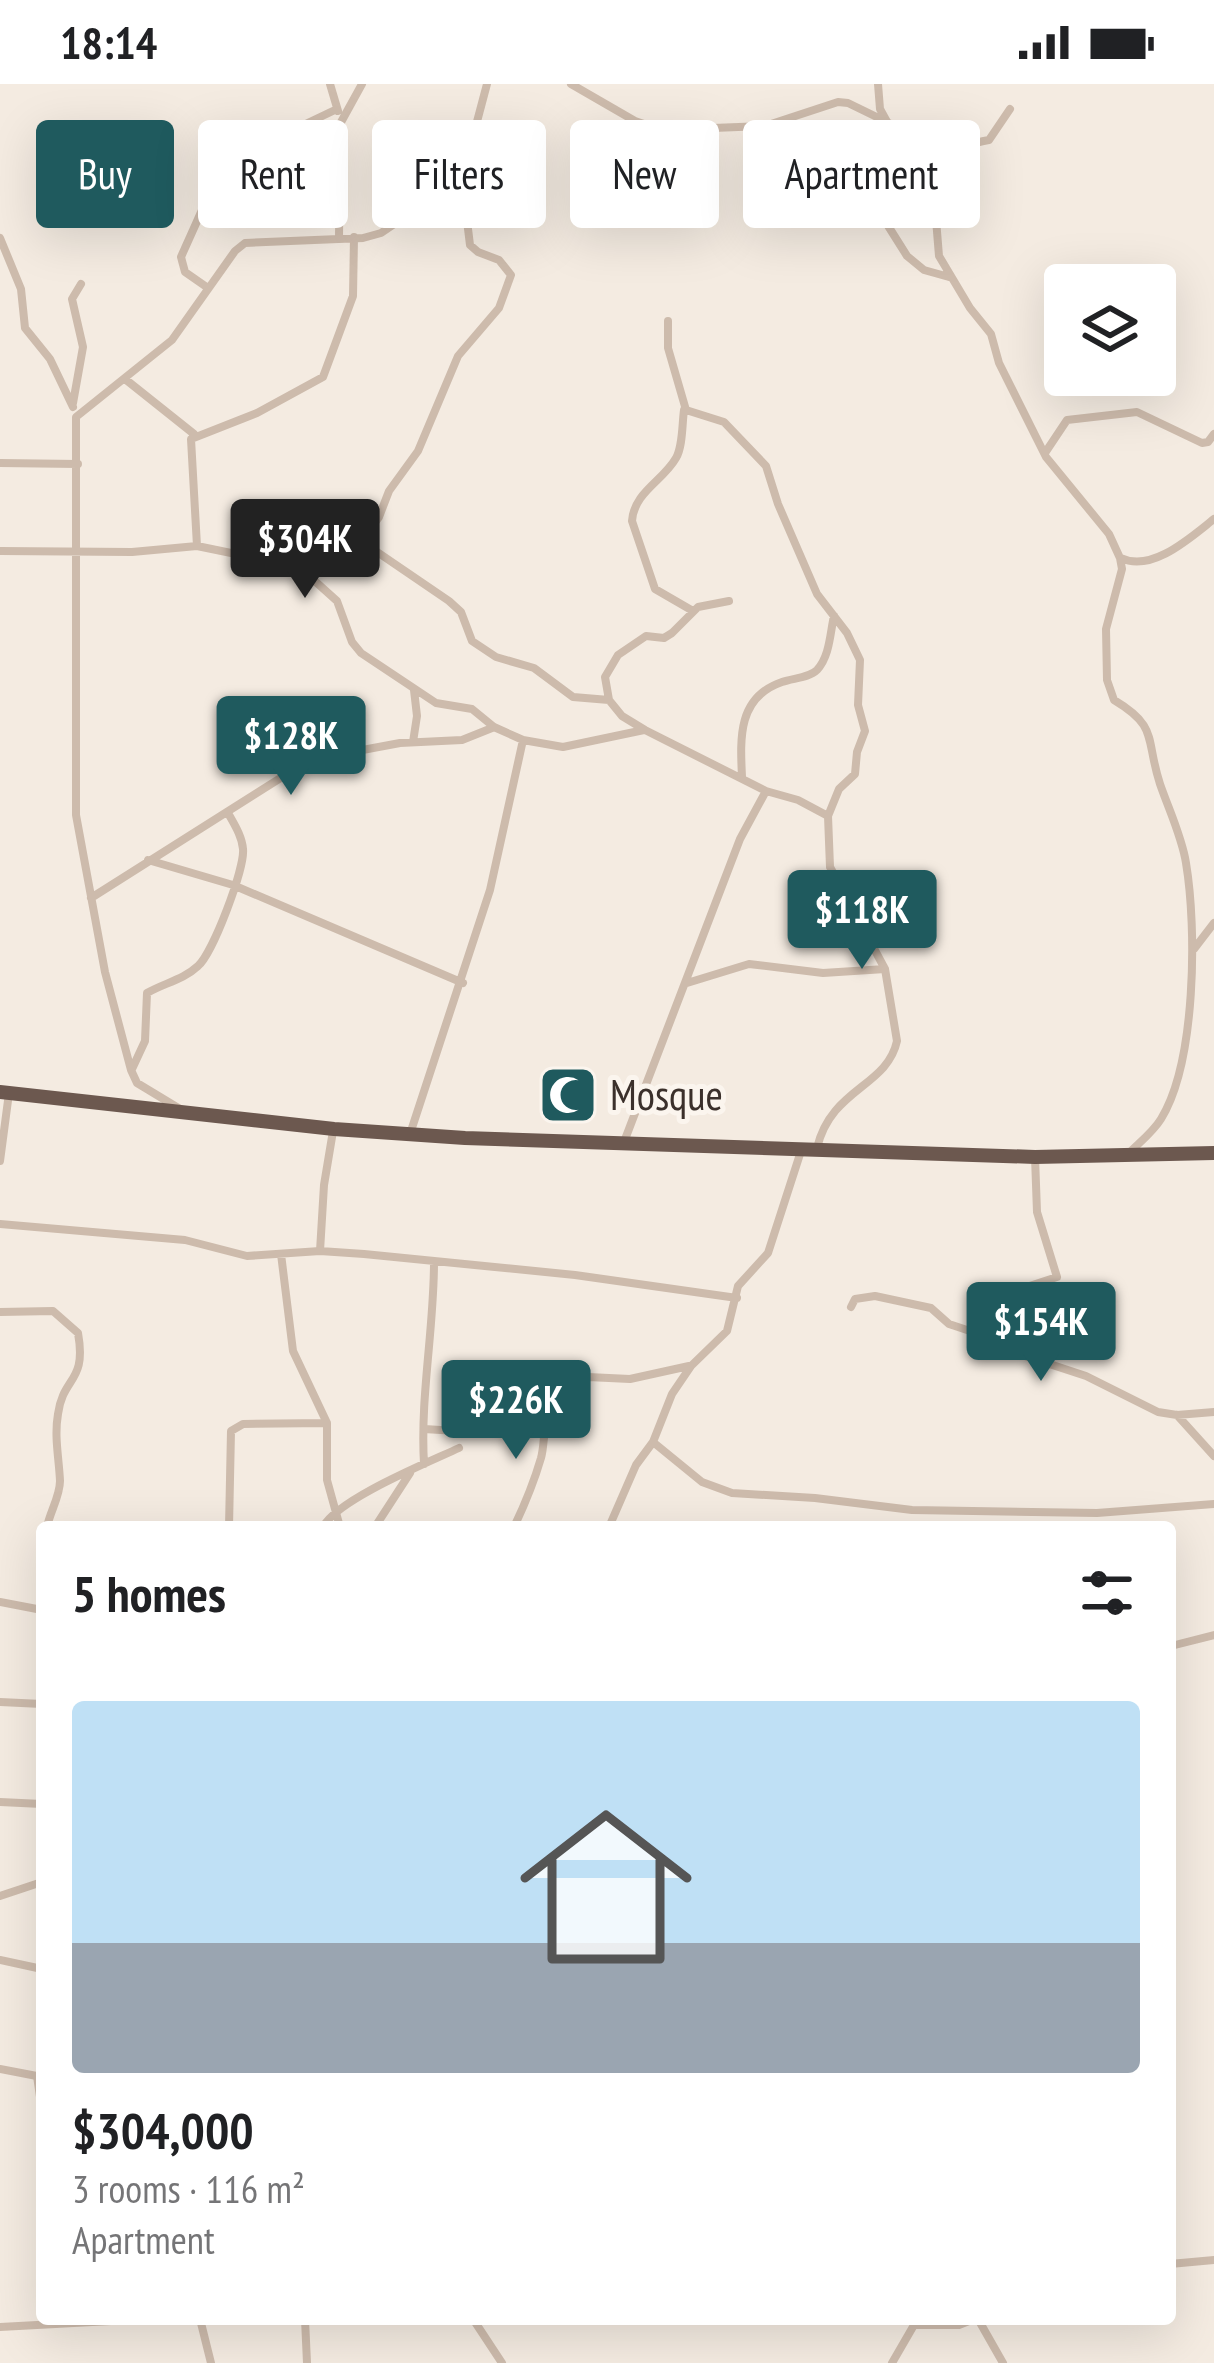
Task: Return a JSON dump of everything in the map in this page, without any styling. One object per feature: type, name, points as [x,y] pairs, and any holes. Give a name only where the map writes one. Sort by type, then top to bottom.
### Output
[{"type":"highway","points":[[4,1092],[410,1134],[1035,1157],[1214,1153]]},
{"type":"street","points":[[330,84],[339,114],[339,239]]},
{"type":"street","points":[[208,288],[185,272],[181,257],[216,179],[249,152],[339,114],[362,84]]},
{"type":"street","points":[[477,120],[487,84]]},
{"type":"street","points":[[571,84],[635,122],[662,130],[743,127]]},
{"type":"street","points":[[878,84],[880,109],[887,120]]},
{"type":"street","points":[[783,120],[838,102],[883,120]]},
{"type":"street","points":[[980,142],[988,140],[1010,109]]},
{"type":"street","points":[[74,412],[125,379],[172,340],[235,251],[251,241],[339,239],[389,228]]},
{"type":"street","points":[[307,574],[361,541],[418,451],[458,356],[508,291],[511,275],[506,265],[470,245],[468,228]]},
{"type":"street","points":[[889,228],[907,256],[924,270],[950,278]]},
{"type":"street","points":[[937,228],[939,256],[991,334],[999,363],[1045,453],[1058,476],[1109,534],[1120,558],[1122,569],[1106,629],[1107,680],[1114,700],[1147,726],[1151,756],[1186,860],[1191,956],[1185,1051],[1159,1123],[1128,1154]]},
{"type":"street","points":[[194,434],[256,413],[323,377],[353,296],[354,237]]},
{"type":"street","points":[[0,238],[21,289],[25,328],[50,359],[74,412]]},
{"type":"street","points":[[81,284],[71,299],[82,347],[74,412],[78,464],[76,815],[131,1070],[137,1083],[186,1113]]},
{"type":"street","points":[[668,322],[668,347],[685,408],[675,460],[651,484],[632,515],[638,550],[655,589],[693,610]]},
{"type":"street","points":[[125,379],[194,434]]},
{"type":"street","points":[[612,1521],[667,1405],[691,1366],[727,1331],[737,1286],[763,1262],[774,1242],[809,1149],[829,1115],[895,1053],[897,1029],[885,969],[830,867],[828,816],[839,789],[855,774],[865,730],[858,705],[862,665],[812,583],[766,466],[724,422],[685,408]]},
{"type":"street","points":[[1045,453],[1067,420],[1102,414],[1137,412],[1202,443],[1214,434]]},
{"type":"street","points":[[194,434],[190,446],[196,546]]},
{"type":"street","points":[[0,463],[78,464]]},
{"type":"street","points":[[1120,558],[1137,563],[1169,551],[1214,519]]},
{"type":"street","points":[[361,541],[449,601],[461,612],[472,641],[496,657],[534,668],[573,697],[609,700]]},
{"type":"street","points":[[0,551],[196,546],[254,556],[307,574],[337,601],[356,648],[436,704],[472,709],[494,727],[524,740],[563,747],[645,730]]},
{"type":"street","points":[[729,601],[704,604],[666,637],[646,636],[618,655],[605,676],[609,700],[622,716],[645,730],[766,791],[798,800],[828,816]]},
{"type":"street","points":[[742,777],[747,708],[764,690],[815,672],[826,656],[834,614]]},
{"type":"street","points":[[413,742],[414,689]]},
{"type":"street","points":[[91,898],[321,755],[462,740],[494,727]]},
{"type":"street","points":[[410,1134],[490,890],[524,740]]},
{"type":"street","points":[[624,1143],[740,838],[766,791]]},
{"type":"street","points":[[131,1070],[145,1041],[147,993],[183,978],[207,957],[243,861],[243,846],[228,813]]},
{"type":"street","points":[[148,860],[233,885],[463,983]]},
{"type":"street","points":[[1191,956],[1197,941],[1214,923]]},
{"type":"street","points":[[687,982],[749,964],[824,973],[885,969]]},
{"type":"street","points":[[0,1161],[4,1092]]},
{"type":"street","points":[[320,1251],[334,1129]]},
{"type":"street","points":[[969,1330],[1002,1295],[1057,1277],[1037,1213],[1035,1157]]},
{"type":"street","points":[[0,1223],[185,1240],[247,1256],[320,1251],[575,1275],[736,1298]]},
{"type":"street","points":[[281,1254],[293,1351],[327,1423],[327,1480],[337,1521]]},
{"type":"street","points":[[424,1465],[434,1262]]},
{"type":"street","points":[[851,1307],[855,1299],[867,1297],[914,1303],[931,1308],[949,1324],[1086,1376],[1147,1408],[1177,1415],[1214,1412]]},
{"type":"street","points":[[0,1312],[53,1310],[78,1334],[79,1370],[59,1404],[55,1456],[60,1484],[49,1521]]},
{"type":"street","points":[[517,1521],[530,1493],[544,1428],[574,1382],[588,1377],[630,1379],[691,1366]]},
{"type":"street","points":[[1177,1415],[1214,1456]]},
{"type":"street","points":[[424,1429],[474,1432],[508,1419],[550,1416]]},
{"type":"street","points":[[229,1521],[231,1431],[242,1424],[327,1423]]},
{"type":"street","points":[[653,1442],[702,1482],[732,1492],[912,1510],[1097,1513],[1214,1504]]},
{"type":"street","points":[[327,1521],[334,1513],[459,1448]]},
{"type":"street","points":[[379,1521],[410,1472]]},
{"type":"street","points":[[0,1602],[36,1609]]},
{"type":"street","points":[[1176,1646],[1214,1635]]},
{"type":"street","points":[[0,1702],[36,1704]]},
{"type":"street","points":[[0,1802],[36,1804]]},
{"type":"street","points":[[0,1896],[36,1884]]},
{"type":"street","points":[[0,1960],[36,1969]]},
{"type":"street","points":[[0,2069],[36,2076]]},
{"type":"street","points":[[1176,2263],[1214,2260]]},
{"type":"street","points":[[0,2327],[36,2322]]},
{"type":"street","points":[[202,2325],[211,2363]]},
{"type":"street","points":[[305,2325],[308,2363]]},
{"type":"street","points":[[477,2325],[502,2363]]},
{"type":"street","points":[[892,2363],[904,2335],[914,2325],[959,2325]]},
{"type":"street","points":[[980,2325],[1003,2363]]},
{"type":"place","name":"Mosque","points":[[568,1095]]}]
